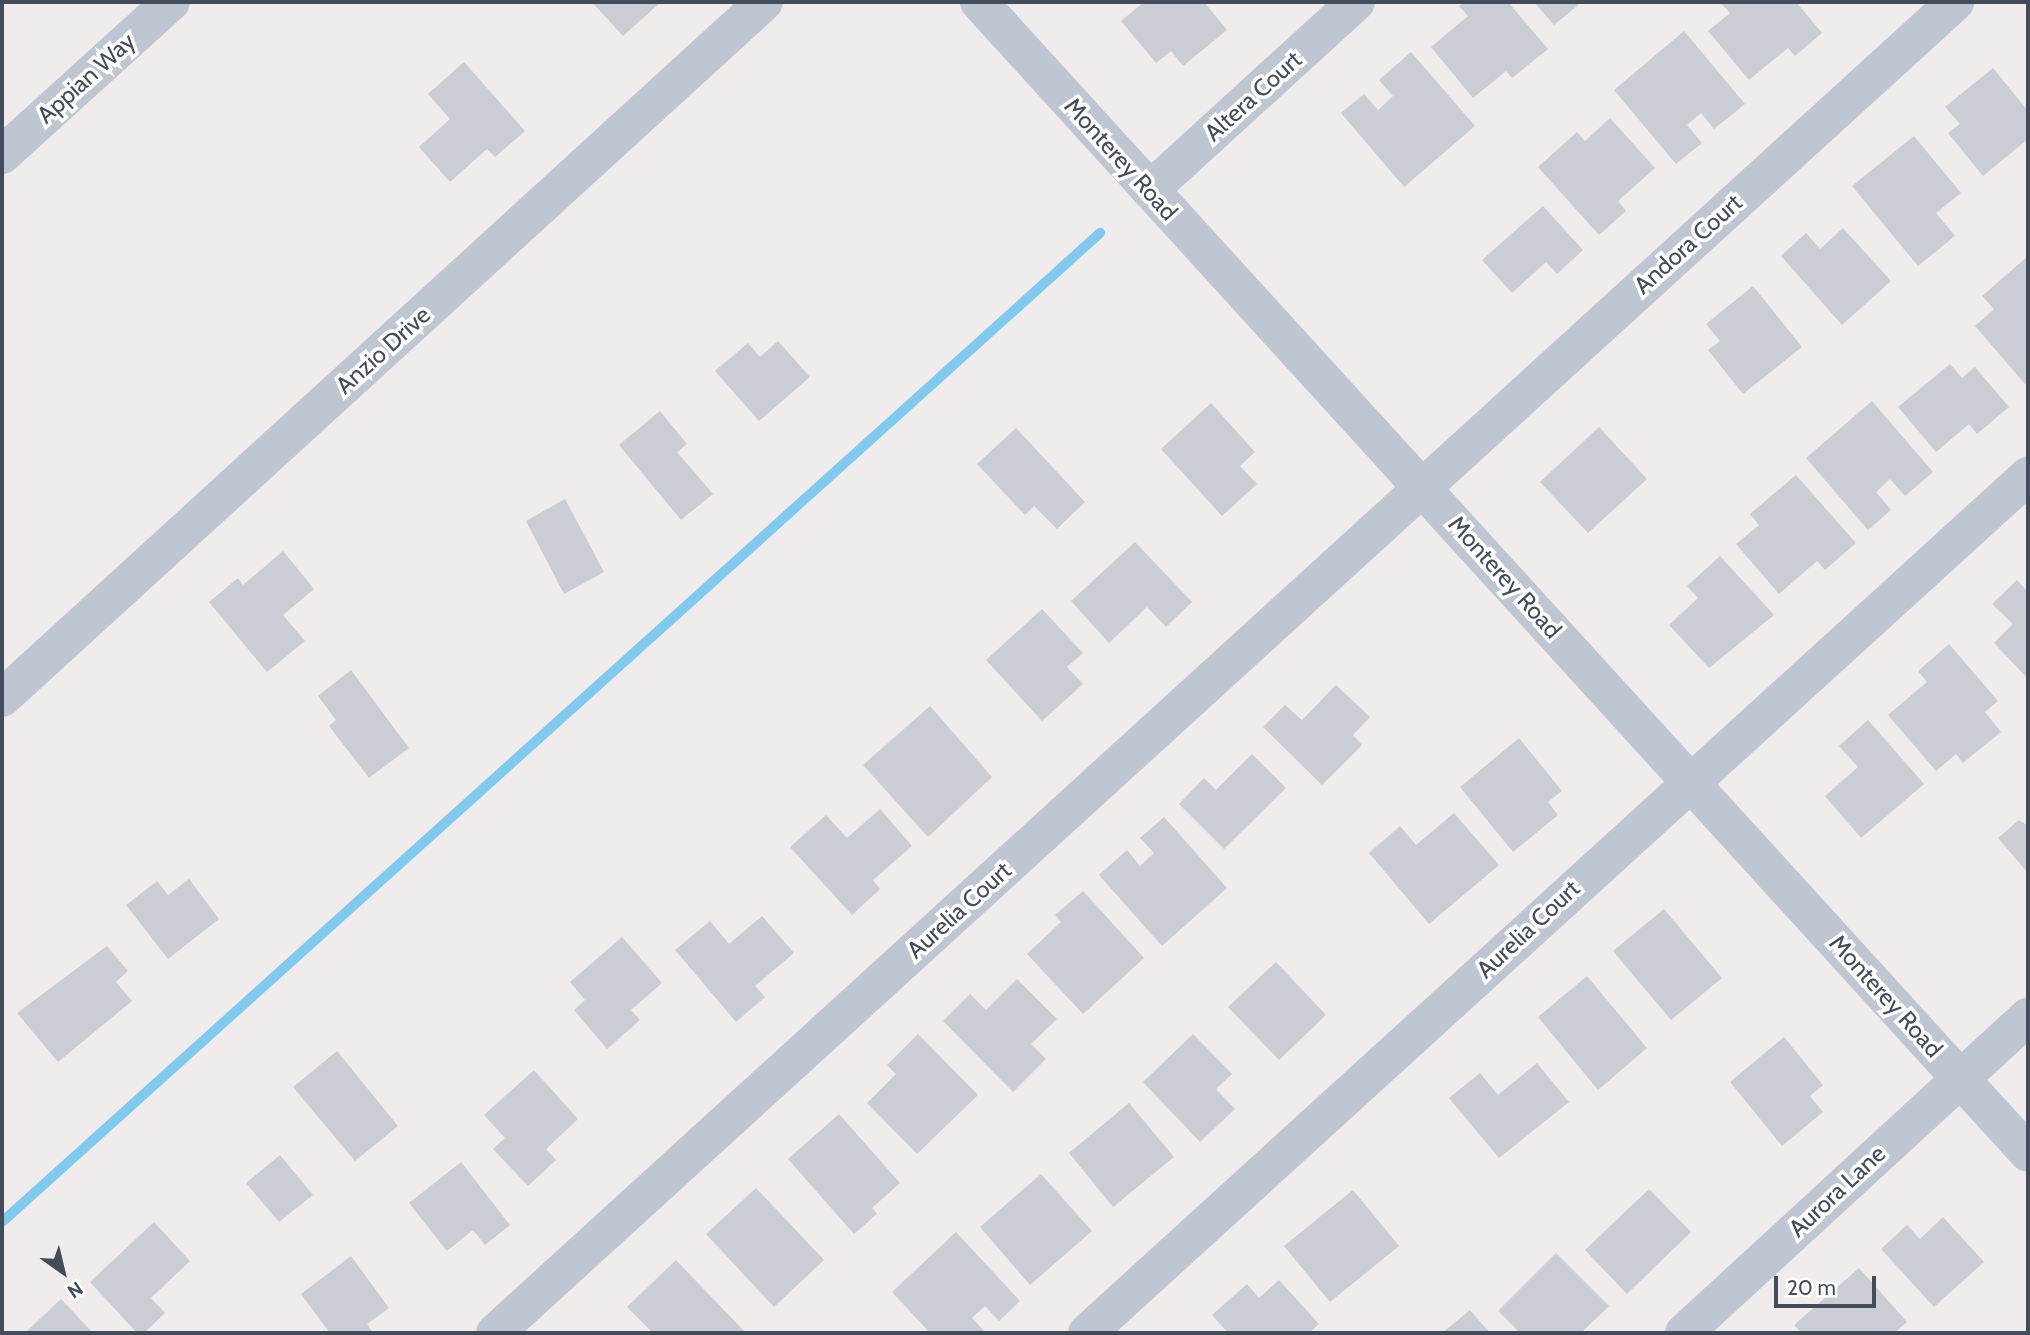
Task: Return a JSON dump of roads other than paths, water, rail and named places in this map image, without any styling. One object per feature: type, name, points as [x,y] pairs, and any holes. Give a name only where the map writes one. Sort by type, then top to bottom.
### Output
[{"type":"street","name":"Appian Way","points":[[2,155],[171,2]]},
{"type":"street","name":"Anzio Drive","points":[[2,698],[764,2]]},
{"type":"street","name":"Monterey Road","points":[[979,2],[2028,1153]]},
{"type":"street","name":"Altera Court","points":[[1150,190],[1356,2]]},
{"type":"street","name":"Andora Court","points":[[1422,485],[1955,2]]},
{"type":"street","points":[[1689,781],[2028,476]]},
{"type":"street","name":"Aurelia Court","points":[[495,1333],[1422,485]]},
{"type":"street","name":"Aurelia Court","points":[[1087,1333],[1689,781]]},
{"type":"street","name":"Aurora Lane","points":[[1684,1333],[2028,1017]]},
{"type":"waterway","points":[[2,1222],[1100,233]]}]
